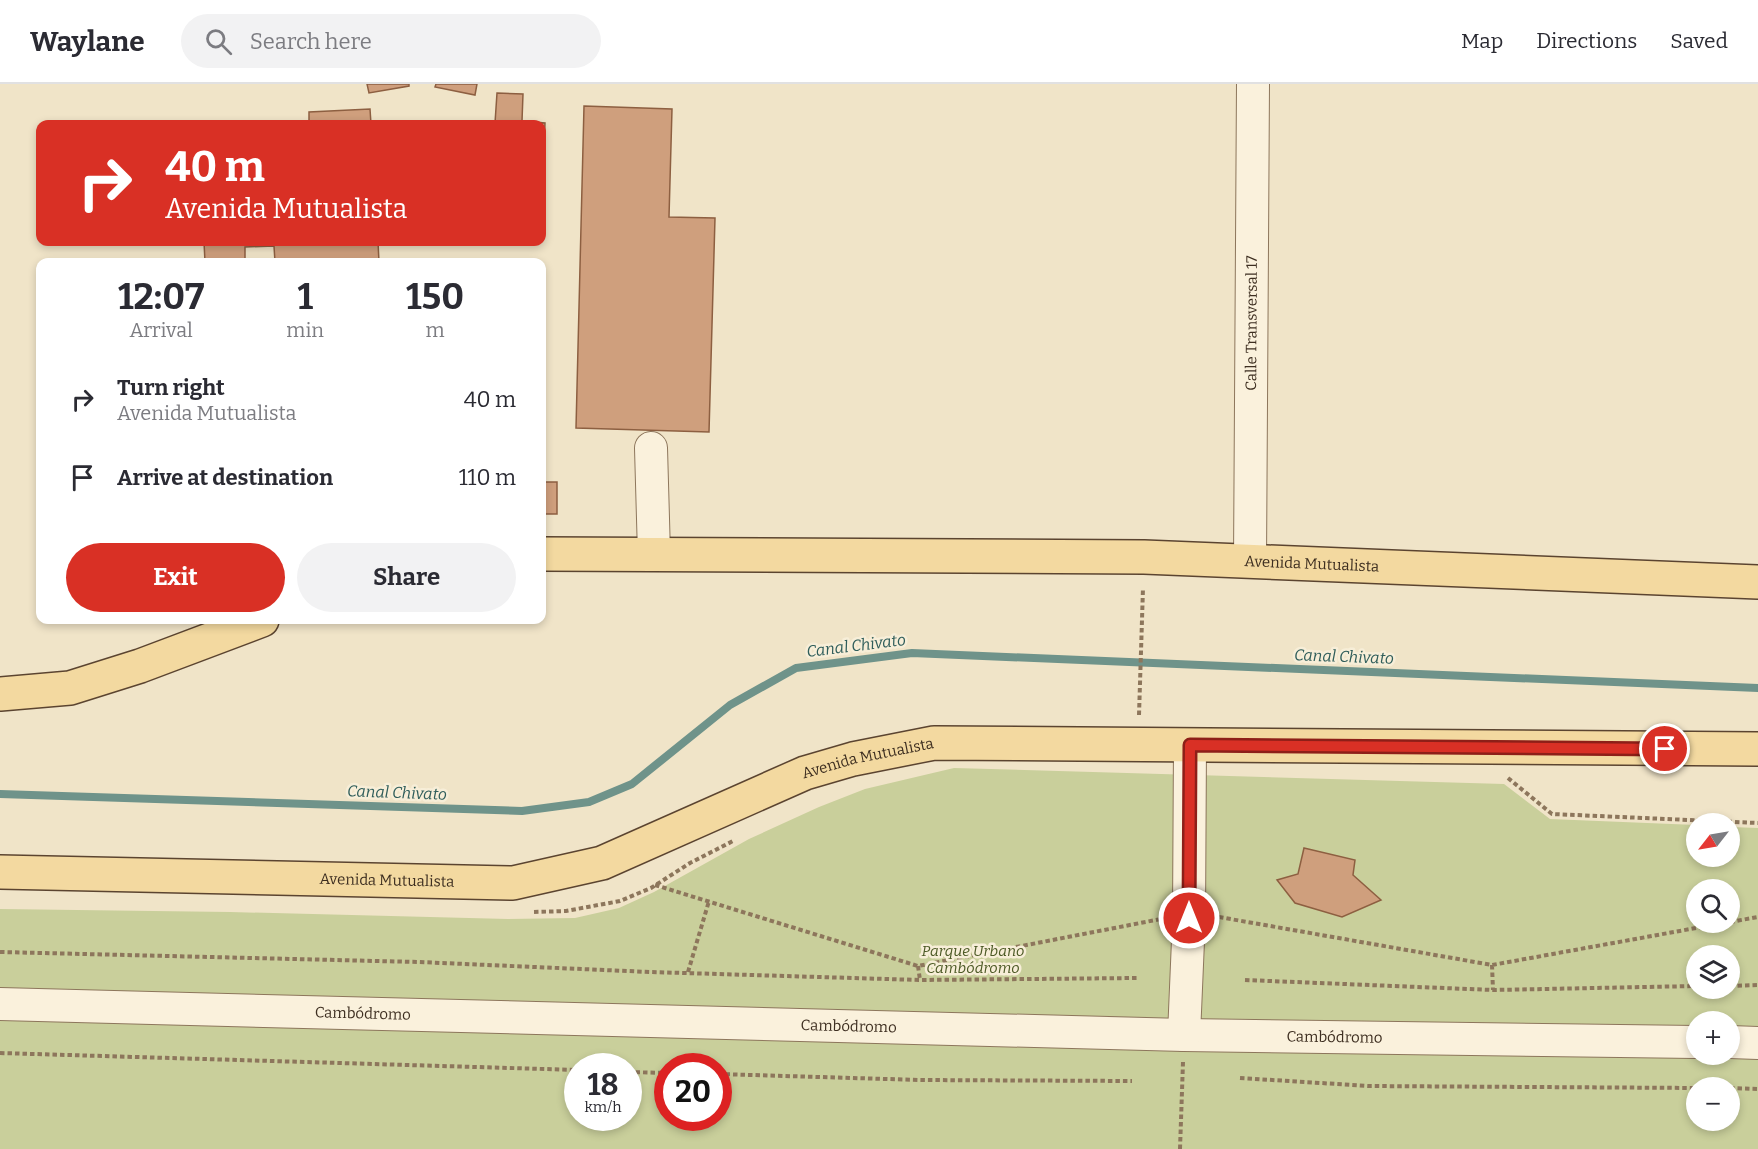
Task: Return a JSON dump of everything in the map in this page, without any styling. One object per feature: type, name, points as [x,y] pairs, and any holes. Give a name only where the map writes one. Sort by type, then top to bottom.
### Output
[{"type":"main road","name":"Avenida Mutualista","points":[[546,554],[1144,557],[1758,582]]},
{"type":"main road","points":[[0,694],[70,687],[140,666],[251,624]]},
{"type":"main road","name":"Avenida Mutualista","points":[[0,872],[513,883],[602,863],[805,773],[853,759],[934,743],[1758,749]]},
{"type":"street","name":"Calle Transversal 17","points":[[1250,561],[1253,84]]},
{"type":"street","points":[[651,448],[654,554]]},
{"type":"street","points":[[1184,1035],[1189,918],[1190,745]]},
{"type":"street","name":"Cambódromo","points":[[0,1004],[1184,1035],[1686,1042]]},
{"type":"street","points":[[1740,1042],[1758,1043]]},
{"type":"path","points":[[1140,701],[1144,557]]},
{"type":"path","points":[[1507,777],[1552,814],[1758,822]]},
{"type":"path","points":[[655,885],[918,966],[1171,917]]},
{"type":"path","points":[[688,972],[709,901]]},
{"type":"path","points":[[1217,916],[1492,965],[1686,930]]},
{"type":"path","points":[[1740,920],[1758,917]]},
{"type":"path","points":[[0,952],[419,962],[920,980],[1137,978]]},
{"type":"path","points":[[1492,965],[1493,990]]},
{"type":"path","points":[[918,966],[920,980]]},
{"type":"path","points":[[1245,980],[1493,990],[1686,986]]},
{"type":"path","points":[[1740,986],[1758,985]]},
{"type":"path","points":[[1180,1149],[1184,1035]]},
{"type":"path","points":[[0,1053],[564,1070]]},
{"type":"path","points":[[732,1074],[920,1080],[1132,1081]]},
{"type":"path","points":[[1240,1078],[1369,1086],[1686,1088]]},
{"type":"path","points":[[1740,1088],[1758,1089]]},
{"type":"green space","name":"Parque Urbano Cambódromo","points":[[954,768],[1504,784],[1550,819],[1686,825],[1686,867],[1740,867],[1740,827],[1758,828],[1758,1149],[0,1149],[0,909],[508,919],[575,918],[619,908],[654,892],[749,839],[865,789]]},
{"type":"building","points":[[367,84],[409,84],[409,86],[369,93]]},
{"type":"building","points":[[436,84],[477,84],[475,95],[435,87]]},
{"type":"building","points":[[497,93],[523,94],[522,120],[495,120]]},
{"type":"building","points":[[584,106],[672,109],[669,217],[715,218],[709,432],[576,428]]},
{"type":"building","points":[[370,109],[371,120],[309,120],[309,112]]},
{"type":"building","points":[[204,246],[274,246],[245,247],[245,258],[205,258]]},
{"type":"building","points":[[274,246],[378,246],[379,258],[275,258]]},
{"type":"building","points":[[546,482],[557,482],[557,514],[546,514]]},
{"type":"building","points":[[1304,848],[1355,860],[1353,875],[1381,900],[1342,917],[1295,903],[1277,880],[1298,874]]},
{"type":"waterway","name":"Canal Chivato","points":[[0,794],[522,811],[589,802],[632,784],[730,705],[796,668],[912,653],[1758,688]]},
{"type":"route","points":[[1189,918],[1190,745],[1665,749]]}]
